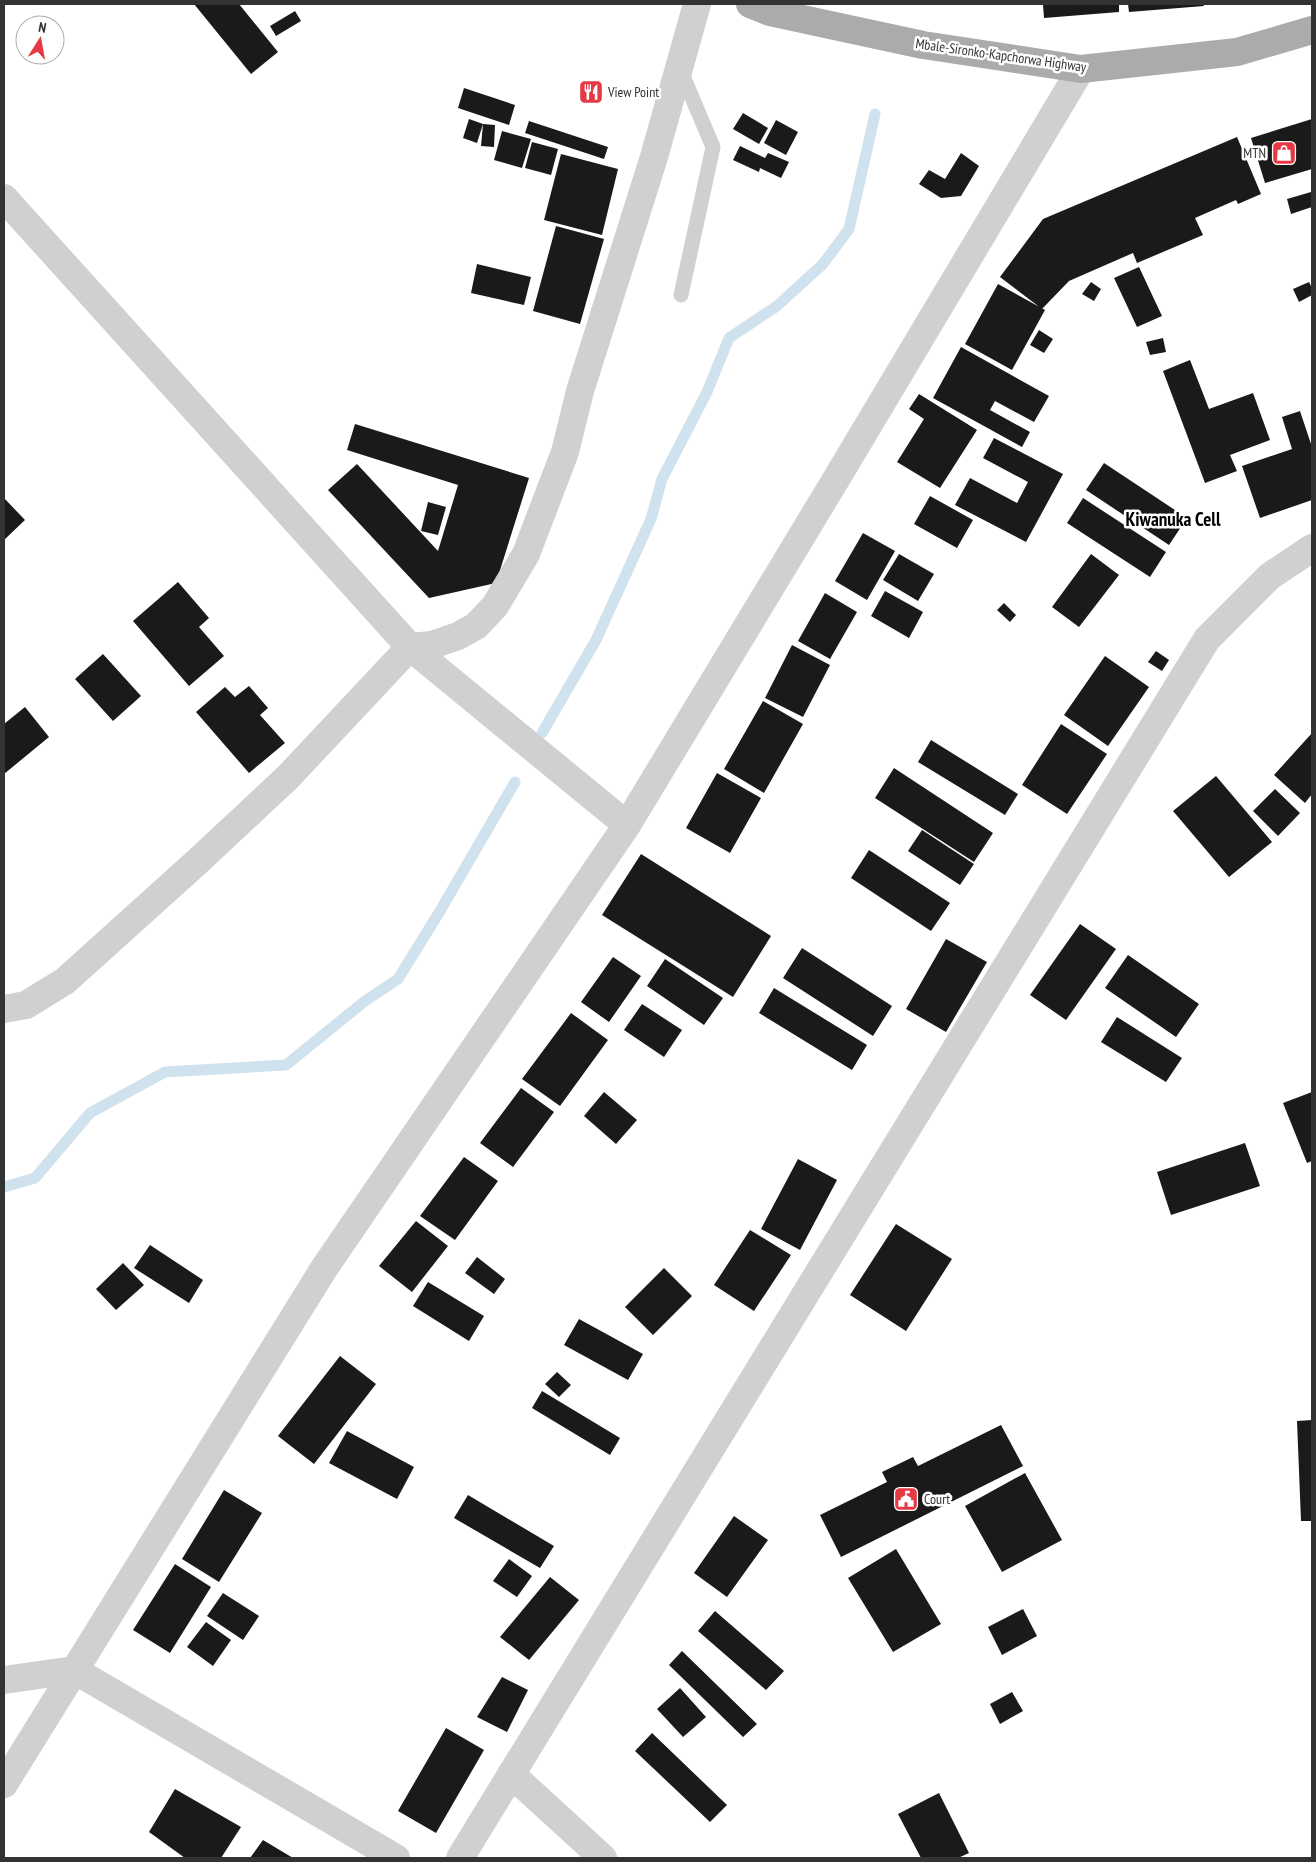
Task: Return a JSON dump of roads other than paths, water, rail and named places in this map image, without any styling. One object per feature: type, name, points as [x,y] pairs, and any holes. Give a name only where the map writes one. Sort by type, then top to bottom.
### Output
[{"type":"main road","name":"Mbale-Sironko-Kapchorwa Highway","points":[[750,4],[770,12],[923,45],[1080,69],[1237,52],[1312,30]]},
{"type":"street","points":[[4,1009],[26,1005],[65,981],[80,968],[288,777],[410,647],[432,645],[458,636],[476,626],[495,606],[526,554],[565,452],[580,390],[654,157],[697,4]]},
{"type":"street","points":[[4,1784],[324,1270],[627,825],[838,476],[1080,69]]},
{"type":"street","points":[[4,198],[410,647],[627,825]]},
{"type":"street","points":[[460,1858],[1207,639],[1270,576],[1312,548]]},
{"type":"street","points":[[4,1680],[74,1670],[396,1858]]},
{"type":"street","points":[[511,1774],[603,1858]]},
{"type":"lane","points":[[680,67],[713,147],[681,295]]},
{"type":"waterway","points":[[542,733],[596,640],[651,519],[662,479],[707,392],[729,338],[777,306],[823,264],[849,229],[875,114]]},
{"type":"waterway","points":[[4,1187],[35,1178],[90,1113],[165,1072],[286,1065],[365,1001],[398,979],[515,782]]},
{"type":"place","name":"View Point","points":[[591,92]]},
{"type":"place","name":"MTN","points":[[1284,153]]},
{"type":"place","name":"Court","points":[[906,1499]]},
{"type":"district","name":"Kiwanuka Cell","points":[[1173,519]]}]
